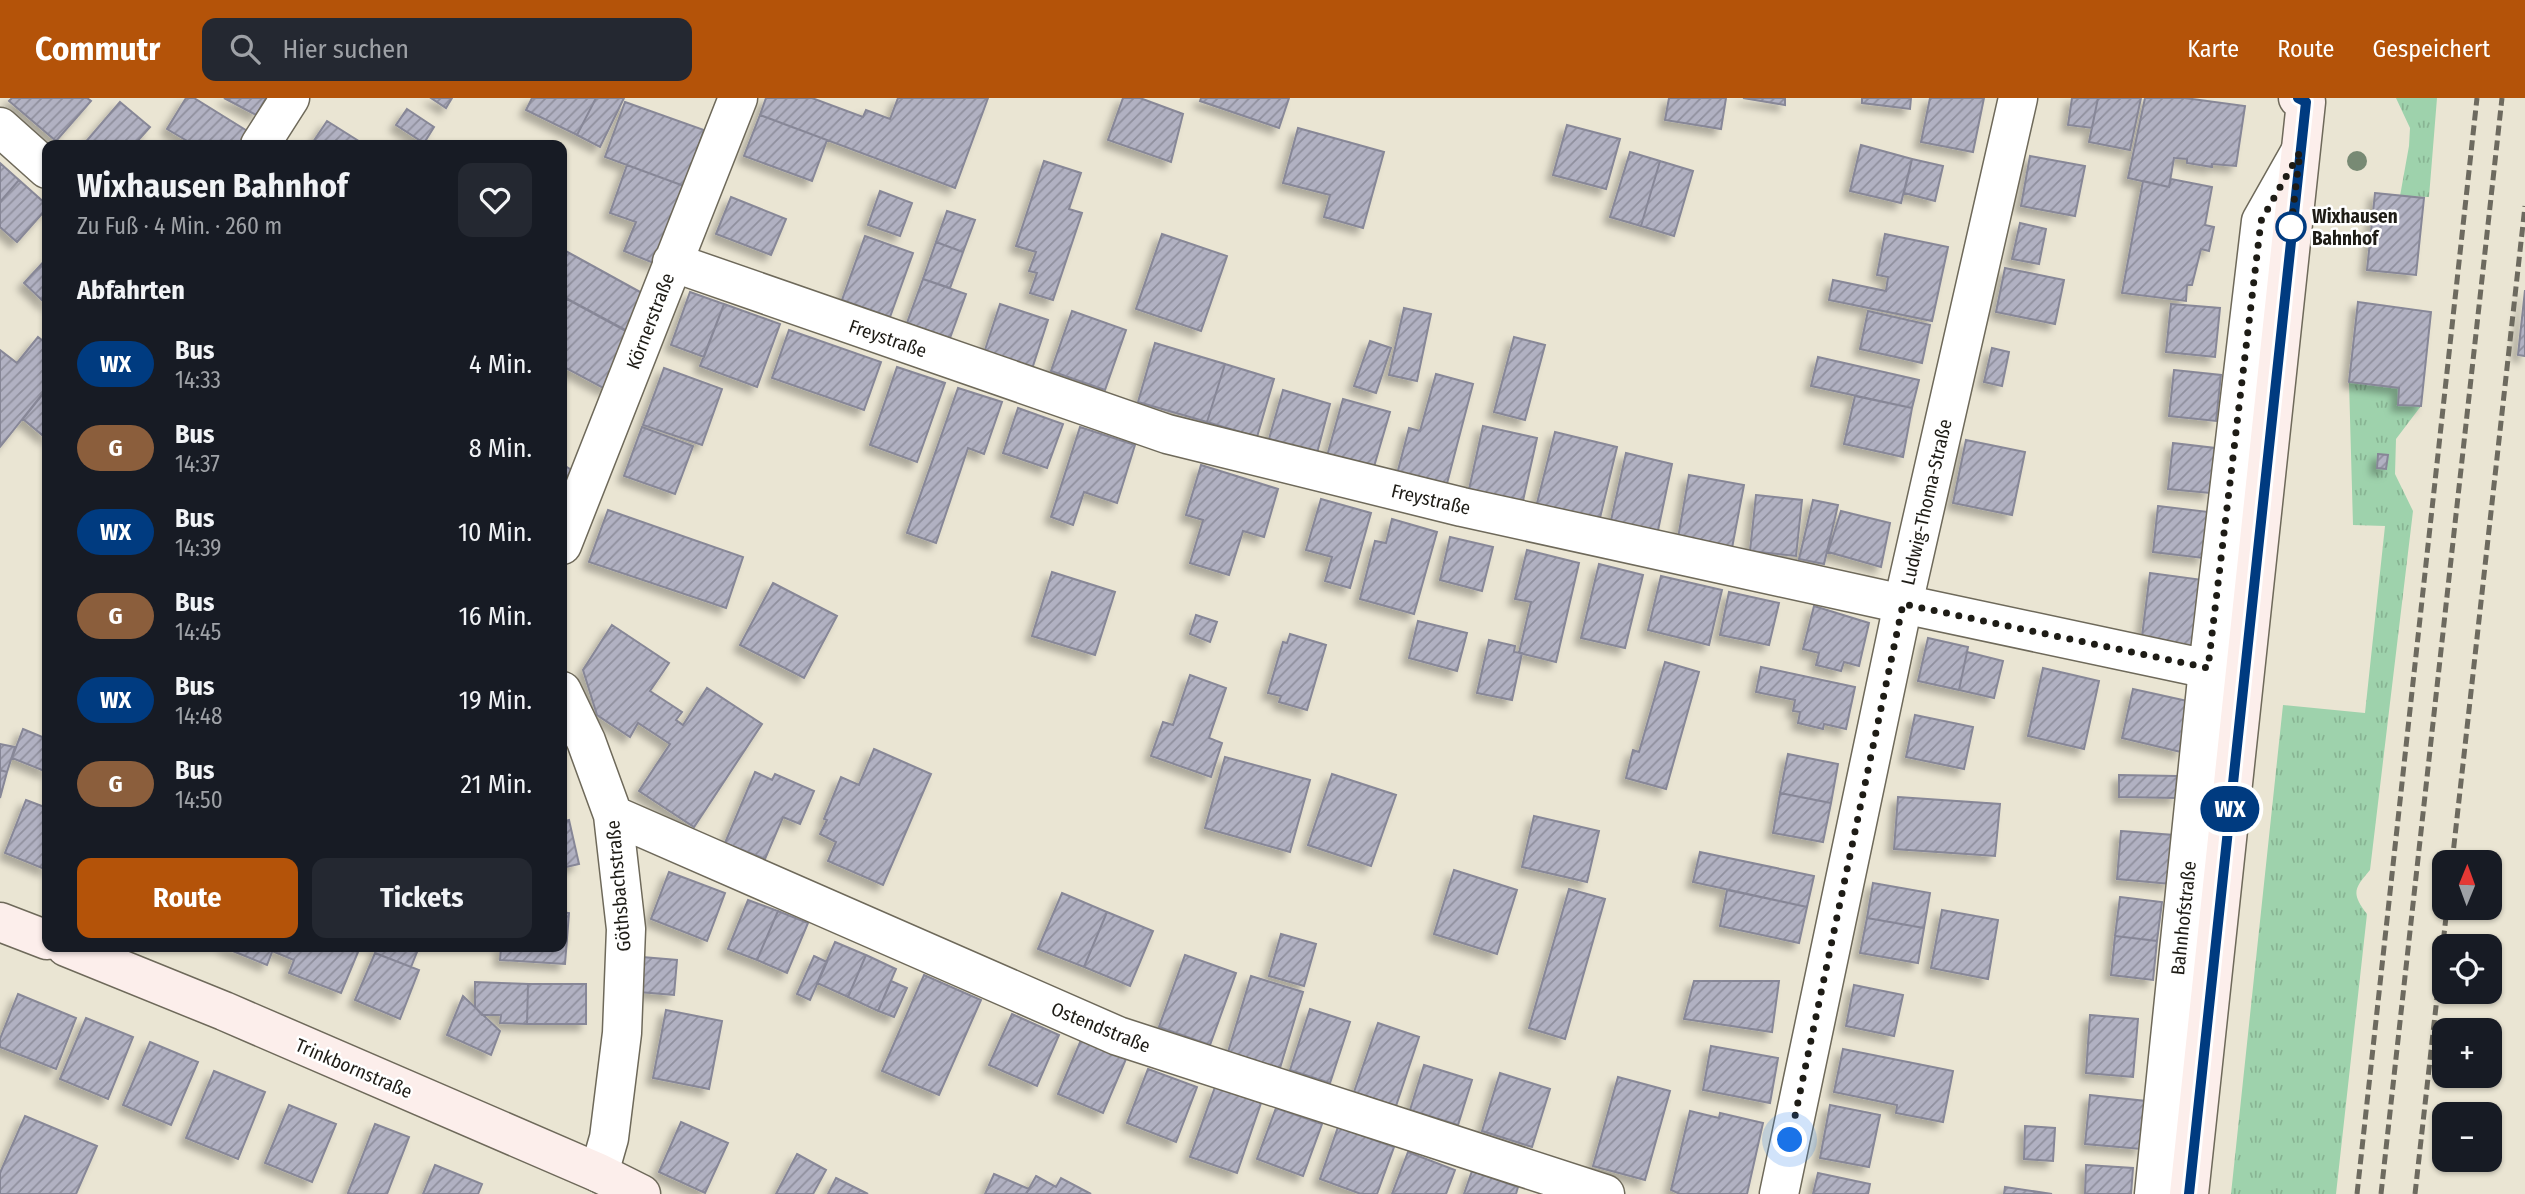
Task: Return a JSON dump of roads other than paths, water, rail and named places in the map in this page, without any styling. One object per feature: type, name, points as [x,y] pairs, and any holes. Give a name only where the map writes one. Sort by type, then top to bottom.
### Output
[{"type":"street","points":[[263,140],[290,98]]},
{"type":"street","name":"Körnerstraße","points":[[567,532],[738,98]]},
{"type":"street","name":"Ludwig-Thoma-Straße","points":[[1779,1194],[1903,604],[2018,98]]},
{"type":"street","name":"Bahnhofstraße","points":[[2189,1194],[2274,406],[2304,99]]},
{"type":"street","points":[[0,127],[42,165]]},
{"type":"street","name":"Bahnhofstraße","points":[[2154,1194],[2208,668],[2261,221],[2300,152]]},
{"type":"street","name":"Freystraße","points":[[672,262],[1167,435],[1462,507],[2208,668]]},
{"type":"street","name":"Göthsbachstraße","points":[[567,701],[586,741],[613,815],[626,929],[622,1034],[611,1125],[599,1173]]},
{"type":"street","name":"Ostendstraße","points":[[613,815],[1118,1037],[1605,1194]]},
{"type":"street","points":[[0,922],[42,938]]},
{"type":"street","name":"Trinkbornstraße","points":[[78,952],[186,995],[599,1173],[640,1194]]},
{"type":"railway","points":[[2357,1194],[2477,98]]},
{"type":"railway","points":[[2381,1194],[2502,98]]},
{"type":"railway","points":[[2453,850],[2525,206]]},
{"type":"railway","points":[[2415,1194],[2446,920]]},
{"type":"place","name":"Wixhausen Bahnhof","points":[[2291,227]]}]
